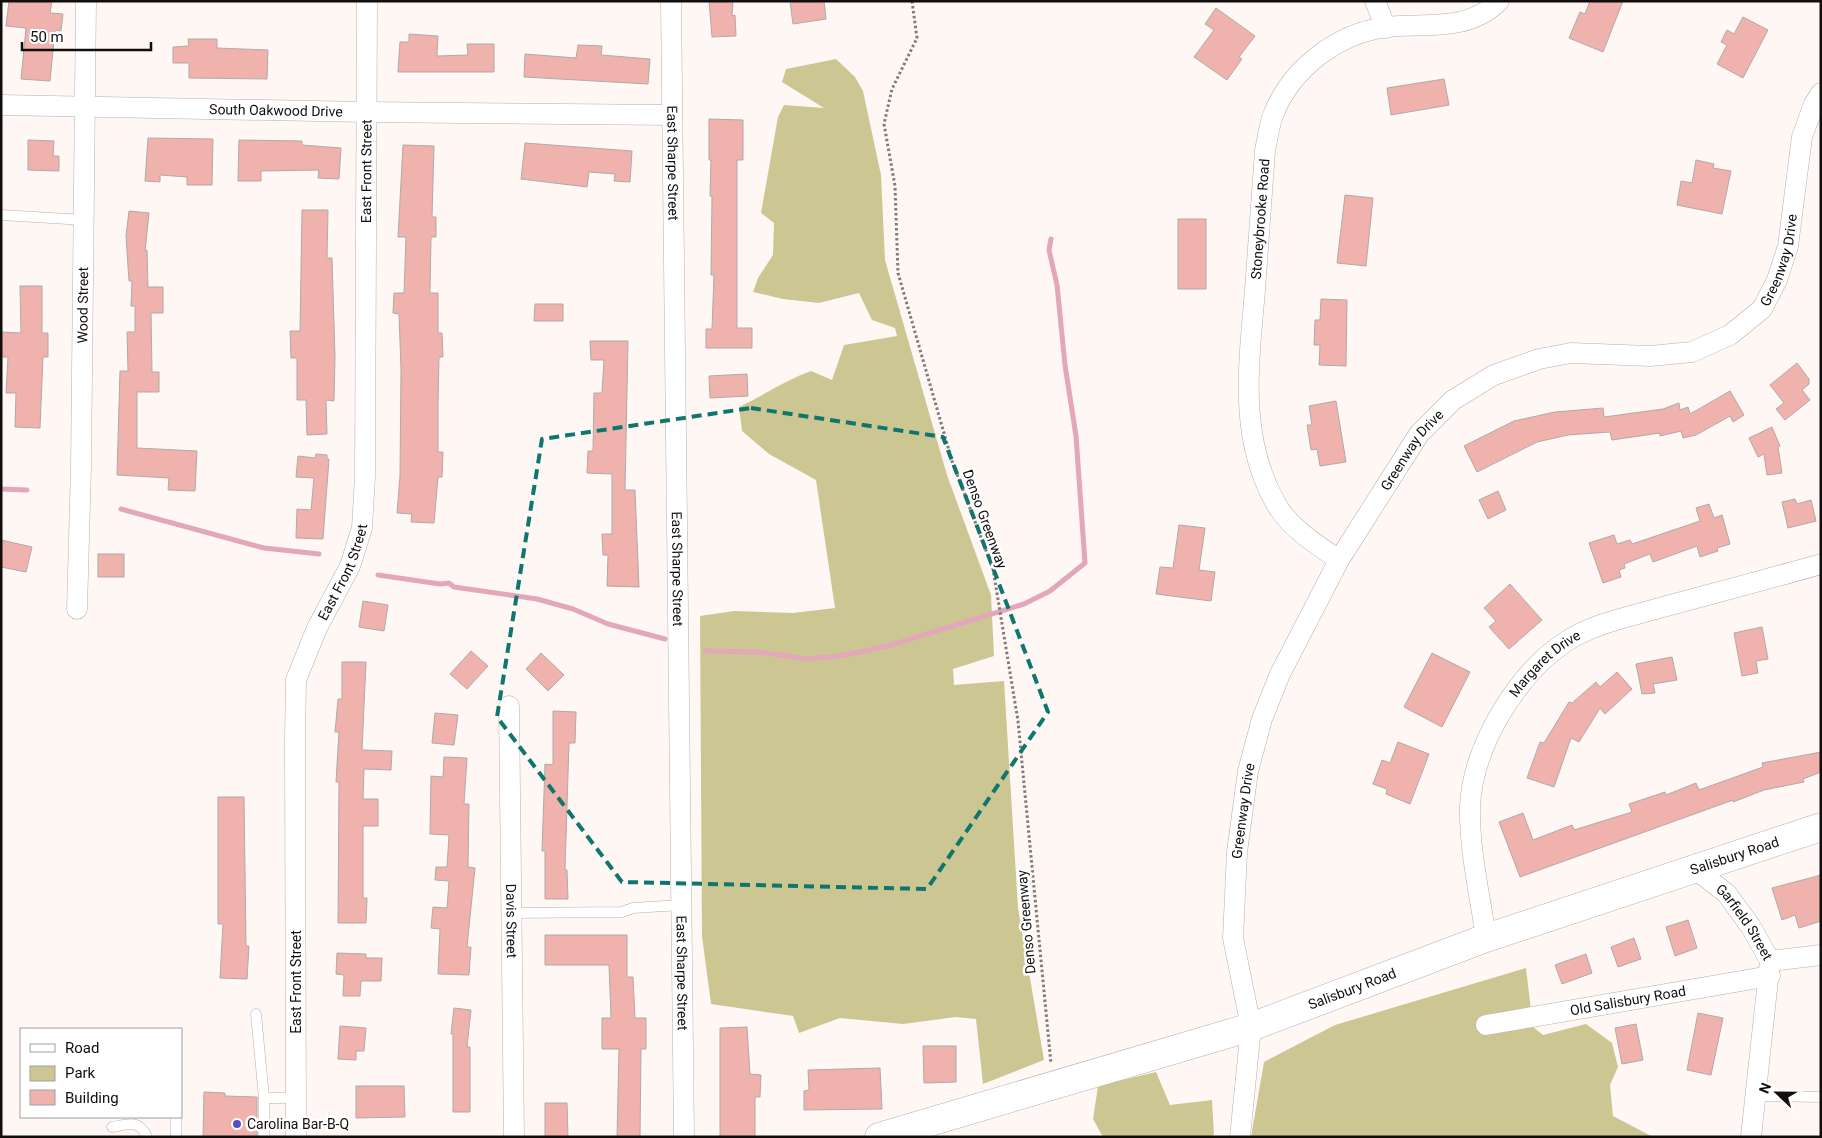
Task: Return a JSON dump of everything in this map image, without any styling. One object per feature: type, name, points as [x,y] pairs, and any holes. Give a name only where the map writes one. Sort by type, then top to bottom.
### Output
[{"type":"street","name":"Wood Street","points":[[77,609],[85,220],[86,1]]},
{"type":"street","name":"East Front Street","points":[[296,1137],[294,738],[296,680],[316,628],[350,566],[362,528],[365,476],[367,1]]},
{"type":"street","name":"East Sharpe Street","points":[[671,1],[684,1137]]},
{"type":"street","points":[[1376,1],[1386,28]]},
{"type":"street","name":"Stoneybrooke Road","points":[[1339,560],[1304,536],[1276,504],[1257,465],[1250,423],[1248,372],[1265,150],[1273,114],[1291,81],[1317,56],[1350,38],[1386,28],[1448,25],[1468,21],[1485,13],[1499,1]]},
{"type":"street","name":"Greenway Drive","points":[[1240,1137],[1251,1027],[1233,938],[1238,852],[1248,771],[1262,718],[1280,674],[1339,560],[1419,434],[1453,400],[1494,375],[1540,359],[1571,354],[1650,356],[1692,352],[1730,336],[1762,309],[1777,280],[1788,246],[1802,137],[1814,104],[1821,93]]},
{"type":"street","name":"South Oakwood Drive","points":[[1,105],[366,112],[672,115]]},
{"type":"street","name":"Margaret Drive","points":[[1486,938],[1472,842],[1470,805],[1476,768],[1490,734],[1506,704],[1532,668],[1567,640],[1608,623],[1821,564]]},
{"type":"street","name":"Davis Street","points":[[509,706],[514,1137]]},
{"type":"street","name":"Salisbury Road","points":[[879,1137],[1082,1078],[1134,1060],[1251,1027],[1486,938],[1821,827]]},
{"type":"street","name":"Garfield Street","points":[[1694,868],[1727,894],[1751,927],[1770,968],[1752,1137]]},
{"type":"street","name":"Old Salisbury Road","points":[[1486,1025],[1770,968],[1821,955]]},
{"type":"lane","points":[[1,215],[85,220]]},
{"type":"lane","points":[[512,913],[622,912],[634,908],[682,905]]},
{"type":"lane","points":[[256,1014],[264,1098],[264,1137]]},
{"type":"lane","points":[[1757,1096],[1821,1097]]},
{"type":"lane","points":[[264,1098],[296,1098]]},
{"type":"lane","points":[[176,1118],[176,1137]]},
{"type":"lane","points":[[112,1126],[135,1122],[143,1127],[147,1137]]},
{"type":"path","name":"Denso Greenway","points":[[912,1],[916,38],[892,89],[884,124],[894,186],[898,273],[952,461],[993,569],[1018,720],[1053,1086]]},
{"type":"highlighted area","points":[[751,408],[943,437],[1048,712],[927,889],[622,882],[497,717],[542,439]]},
{"type":"green space","points":[[836,59],[855,77],[863,91],[881,175],[885,260],[947,475],[991,595],[994,656],[953,669],[954,685],[1004,681],[1018,908],[1044,1060],[983,1084],[976,1019],[956,1017],[903,1024],[840,1018],[799,1033],[793,1016],[711,1004],[702,936],[700,616],[734,611],[793,613],[835,608],[816,480],[769,454],[742,431],[739,407],[811,371],[832,380],[844,345],[897,336],[895,328],[872,320],[859,293],[819,303],[783,299],[753,292],[758,278],[773,255],[774,223],[761,213],[778,117],[784,105],[824,108],[782,82],[786,69]]},
{"type":"green space","points":[[1526,968],[1533,1027],[1543,1035],[1586,1024],[1612,1043],[1618,1067],[1610,1085],[1613,1116],[1653,1137],[1251,1137],[1264,1062],[1335,1025]]},
{"type":"green space","points":[[1156,1072],[1170,1105],[1212,1100],[1214,1134],[1212,1137],[1103,1137],[1093,1119],[1098,1086]]},
{"type":"building","points":[[9,1],[52,1],[50,13],[63,14],[61,31],[55,30],[50,81],[21,79],[26,28],[6,26]]},
{"type":"building","points":[[709,1],[733,1],[732,16],[735,15],[736,36],[712,37]]},
{"type":"building","points":[[790,1],[824,1],[826,19],[793,24]]},
{"type":"building","points":[[1590,1],[1623,1],[1603,52],[1569,38],[1580,12],[1585,14]]},
{"type":"building","points":[[1216,8],[1255,36],[1239,57],[1242,59],[1227,80],[1194,57],[1214,30],[1205,24]]},
{"type":"building","points":[[1743,17],[1768,30],[1743,78],[1717,64],[1727,45],[1721,42],[1727,30],[1734,34]]},
{"type":"building","points":[[409,34],[438,36],[437,56],[468,55],[467,44],[494,44],[494,72],[398,72],[400,42],[409,42]]},
{"type":"building","points":[[188,39],[217,39],[217,48],[268,50],[267,79],[189,78],[189,63],[173,63],[173,47],[189,46]]},
{"type":"building","points":[[578,45],[602,46],[601,55],[650,59],[648,84],[524,77],[525,54],[576,58]]},
{"type":"building","points":[[1444,79],[1449,105],[1391,115],[1387,88]]},
{"type":"building","points":[[709,119],[743,120],[743,160],[737,160],[737,328],[752,328],[752,348],[706,348],[706,329],[712,329],[714,275],[711,275],[712,196],[710,196]]},
{"type":"building","points":[[148,138],[213,139],[212,185],[187,185],[187,177],[160,175],[160,182],[145,181]]},
{"type":"building","points":[[28,140],[54,141],[53,156],[59,156],[59,171],[28,170]]},
{"type":"building","points":[[239,140],[302,141],[302,145],[341,148],[339,179],[318,178],[319,170],[261,171],[261,181],[238,181]]},
{"type":"building","points":[[525,143],[632,151],[630,182],[614,181],[615,174],[589,172],[587,187],[521,179]]},
{"type":"building","points":[[403,145],[434,146],[432,217],[436,217],[436,237],[431,237],[430,293],[438,293],[438,333],[442,333],[443,357],[439,357],[438,452],[443,452],[442,477],[438,477],[434,523],[411,522],[412,514],[397,513],[400,476],[401,369],[399,314],[393,313],[394,293],[404,293],[406,237],[398,237]]},
{"type":"building","points":[[1696,160],[1714,164],[1713,168],[1731,171],[1722,214],[1677,205],[1681,181],[1692,183]]},
{"type":"building","points":[[1345,195],[1373,198],[1366,266],[1337,263]]},
{"type":"building","points":[[302,210],[328,210],[327,258],[332,258],[335,357],[334,401],[326,400],[327,434],[307,435],[306,400],[297,400],[297,358],[291,358],[290,331],[300,331]]},
{"type":"building","points":[[129,211],[149,213],[145,251],[147,250],[148,287],[163,287],[163,313],[151,313],[152,372],[159,372],[159,392],[137,392],[137,448],[197,451],[195,491],[168,490],[169,478],[117,475],[120,371],[128,371],[127,332],[135,332],[135,306],[131,306],[132,281],[129,281],[126,236]]},
{"type":"building","points":[[1178,219],[1206,219],[1206,289],[1178,289]]},
{"type":"building","points":[[20,286],[42,286],[42,333],[48,333],[48,357],[43,357],[40,428],[15,427],[16,393],[6,393],[8,357],[1,357],[1,332],[21,333]]},
{"type":"building","points":[[1321,299],[1347,300],[1346,366],[1319,365],[1320,345],[1314,345],[1315,320],[1320,320]]},
{"type":"building","points":[[535,304],[563,304],[563,321],[534,321]]},
{"type":"building","points":[[590,341],[628,341],[625,490],[635,490],[639,587],[607,586],[608,555],[603,555],[602,534],[612,534],[612,474],[587,473],[588,451],[593,451],[594,393],[602,393],[604,360],[591,360]]},
{"type":"building","points":[[1797,363],[1809,379],[1809,384],[1802,390],[1810,400],[1785,420],[1776,409],[1784,403],[1770,385]]},
{"type":"building","points":[[747,374],[748,396],[710,398],[709,376]]},
{"type":"building","points":[[1730,391],[1744,415],[1733,422],[1730,416],[1696,435],[1683,438],[1681,431],[1660,436],[1660,433],[1612,440],[1610,432],[1568,435],[1537,442],[1477,472],[1464,446],[1514,421],[1555,412],[1603,408],[1604,417],[1663,409],[1679,403],[1680,410],[1688,407],[1690,414]]},
{"type":"building","points":[[1336,401],[1346,462],[1320,466],[1317,449],[1311,450],[1307,425],[1312,425],[1309,406]]},
{"type":"building","points":[[1772,427],[1780,446],[1778,447],[1782,473],[1767,475],[1764,454],[1758,457],[1749,438]]},
{"type":"building","points":[[316,454],[327,455],[327,459],[329,459],[323,539],[296,538],[297,509],[311,510],[314,478],[296,477],[298,456],[315,458]]},
{"type":"building","points":[[1498,491],[1506,510],[1488,519],[1479,500]]},
{"type":"building","points":[[1795,499],[1797,504],[1811,500],[1816,521],[1788,528],[1782,502]]},
{"type":"building","points":[[1709,504],[1714,518],[1722,515],[1730,544],[1717,548],[1718,551],[1700,557],[1697,546],[1653,562],[1650,554],[1624,564],[1625,568],[1619,570],[1621,577],[1603,583],[1589,543],[1614,535],[1617,544],[1630,540],[1632,544],[1700,521],[1696,508]]},
{"type":"building","points":[[1179,525],[1205,528],[1199,570],[1215,572],[1211,601],[1156,594],[1160,567],[1173,568]]},
{"type":"building","points":[[1,540],[32,547],[26,572],[1,567]]},
{"type":"building","points":[[98,554],[124,554],[124,577],[98,577]]},
{"type":"building","points":[[1510,584],[1542,620],[1509,649],[1489,627],[1496,621],[1484,608]]},
{"type":"building","points":[[363,601],[388,605],[384,631],[359,627]]},
{"type":"building","points":[[1762,627],[1768,659],[1756,661],[1758,673],[1742,676],[1734,633]]},
{"type":"building","points":[[471,651],[488,666],[467,689],[450,674]]},
{"type":"building","points":[[541,653],[564,675],[548,691],[526,669]]},
{"type":"building","points":[[1432,653],[1470,672],[1442,727],[1404,707]]},
{"type":"building","points":[[1672,657],[1677,680],[1653,684],[1655,693],[1642,694],[1636,664]]},
{"type":"building","points":[[342,662],[366,662],[362,750],[392,751],[391,770],[364,769],[363,799],[378,799],[378,826],[363,826],[363,898],[367,898],[366,923],[338,923],[339,782],[336,782],[339,732],[335,732],[338,699],[342,699]]},
{"type":"building","points":[[1617,672],[1632,689],[1605,714],[1600,708],[1579,742],[1571,738],[1554,787],[1527,778],[1540,742],[1544,743],[1569,702],[1572,703],[1596,682],[1600,687]]},
{"type":"building","points":[[553,711],[576,712],[575,743],[569,743],[565,870],[567,870],[568,899],[545,899],[545,851],[542,851],[545,764],[553,765]]},
{"type":"building","points":[[435,713],[458,715],[454,745],[432,743]]},
{"type":"building","points":[[1398,742],[1429,754],[1410,804],[1386,794],[1387,789],[1373,784],[1382,760],[1390,763]]},
{"type":"building","points":[[1821,752],[1821,772],[1803,779],[1804,782],[1764,790],[1733,802],[1733,800],[1520,877],[1499,822],[1523,813],[1533,840],[1572,825],[1574,830],[1632,812],[1629,804],[1665,792],[1666,795],[1696,783],[1699,790],[1763,767],[1762,763]]},
{"type":"building","points":[[444,757],[467,758],[464,804],[469,804],[468,867],[475,868],[467,947],[471,947],[469,975],[438,974],[440,929],[431,928],[433,907],[447,908],[449,881],[435,880],[436,867],[447,867],[449,835],[430,834],[431,776],[443,777]]},
{"type":"building","points":[[218,797],[244,797],[246,946],[249,946],[247,979],[220,978],[223,924],[218,924]]},
{"type":"building","points":[[1821,875],[1821,921],[1799,928],[1795,915],[1782,920],[1772,888]]},
{"type":"building","points":[[1688,920],[1697,948],[1675,956],[1666,927]]},
{"type":"building","points":[[545,935],[627,935],[627,977],[633,977],[635,1018],[646,1018],[646,1049],[641,1049],[640,1137],[617,1137],[619,1049],[602,1049],[602,1018],[611,1018],[609,965],[545,965]]},
{"type":"building","points":[[1634,938],[1641,959],[1618,967],[1611,947]]},
{"type":"building","points":[[337,953],[366,954],[366,958],[382,958],[381,981],[361,981],[360,996],[343,996],[344,975],[336,974]]},
{"type":"building","points":[[1586,954],[1592,973],[1562,984],[1555,965]]},
{"type":"building","points":[[454,1008],[471,1010],[467,1047],[470,1047],[470,1112],[453,1112],[453,1034],[451,1034]]},
{"type":"building","points":[[1698,1013],[1723,1018],[1711,1075],[1687,1070]]},
{"type":"building","points":[[1636,1024],[1643,1060],[1622,1064],[1615,1028]]},
{"type":"building","points":[[340,1026],[366,1028],[364,1051],[356,1051],[356,1060],[338,1059]]},
{"type":"building","points":[[747,1027],[750,1074],[761,1075],[760,1097],[755,1097],[755,1137],[720,1137],[720,1028]]},
{"type":"building","points":[[923,1046],[956,1046],[956,1082],[924,1083]]},
{"type":"building","points":[[880,1068],[882,1109],[804,1110],[804,1091],[809,1090],[808,1070]]},
{"type":"building","points":[[356,1086],[404,1086],[405,1117],[356,1118]]},
{"type":"building","points":[[204,1092],[225,1093],[225,1096],[257,1097],[257,1137],[203,1137]]},
{"type":"building","points":[[545,1103],[567,1103],[568,1137],[545,1137]]},
{"type":"waterway","points":[[705,651],[758,652],[807,659],[840,656],[888,646],[1024,604],[1050,591],[1085,563],[1076,436],[1065,365],[1057,285],[1049,250],[1051,239]]},
{"type":"waterway","points":[[1,489],[27,490]]},
{"type":"waterway","points":[[121,509],[264,548],[319,554]]},
{"type":"waterway","points":[[378,575],[440,584],[449,583],[454,587],[537,599],[573,609],[608,624],[665,639]]},
{"type":"place","name":"Carolina Bar-B-Q","points":[[237,1124]]}]
